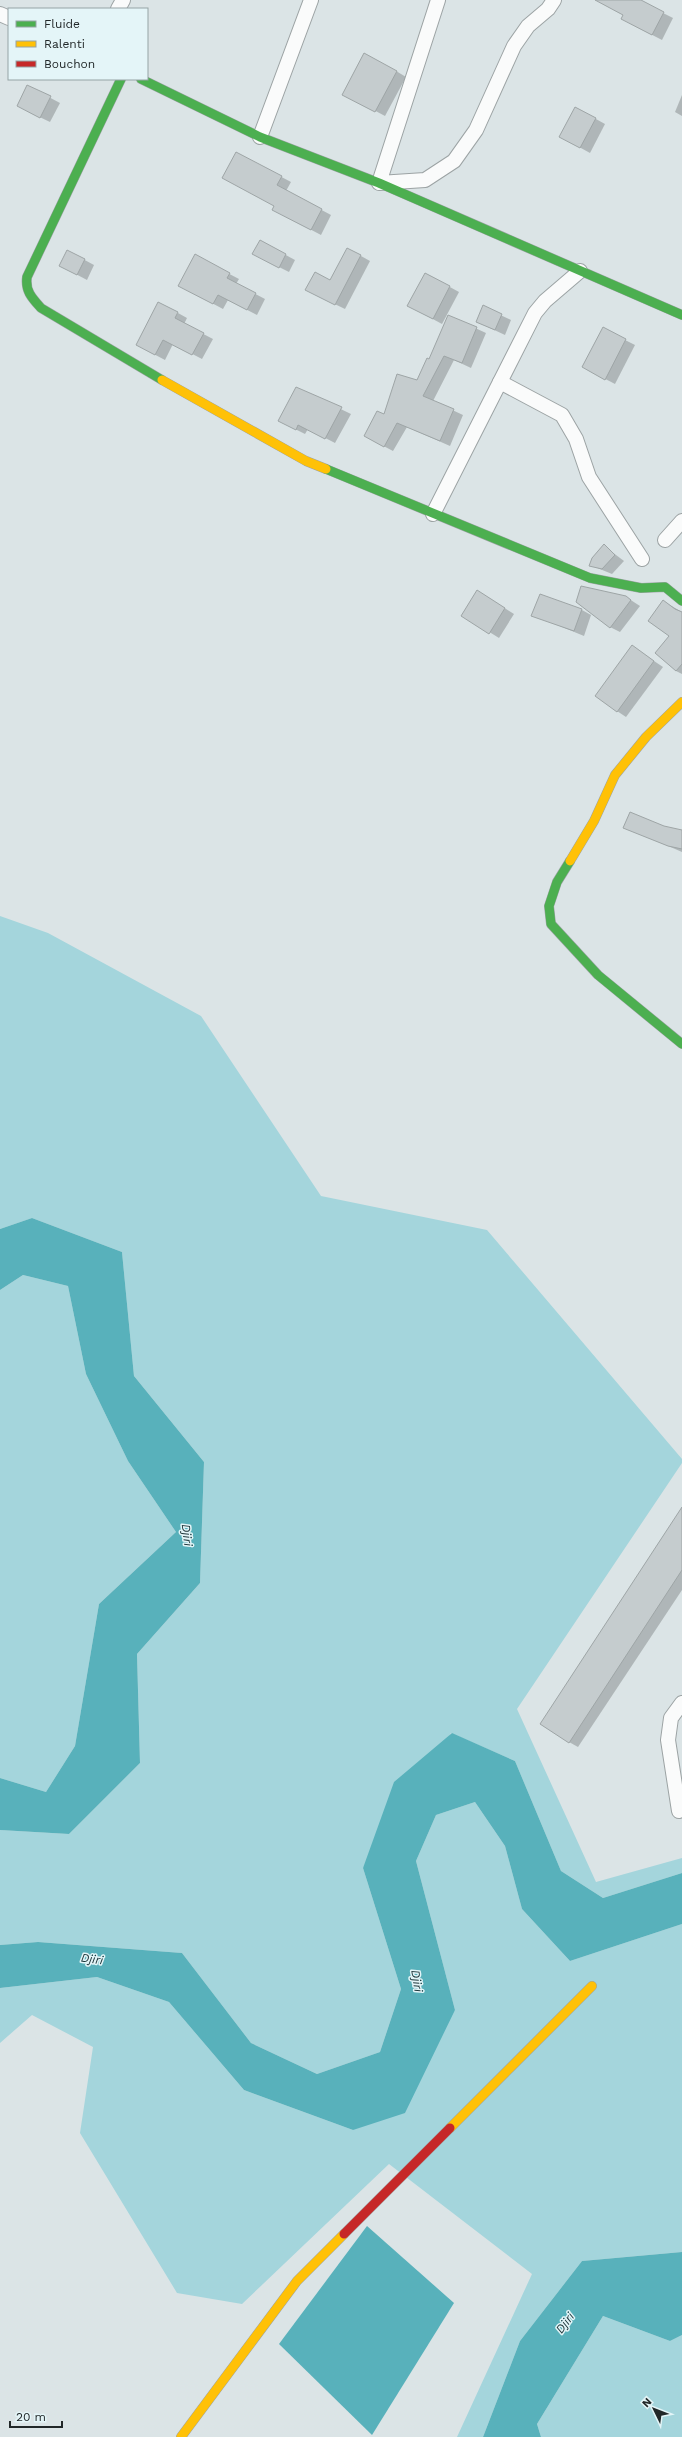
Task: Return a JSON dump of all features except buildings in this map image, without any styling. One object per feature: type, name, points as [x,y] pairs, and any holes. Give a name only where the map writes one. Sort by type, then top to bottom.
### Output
[{"type":"street","points":[[260,137],[311,0]]},
{"type":"street","points":[[379,183],[438,0]]},
{"type":"street","points":[[379,183],[425,180],[454,161],[476,130],[514,46],[528,26],[548,9],[554,0]]},
{"type":"street","points":[[121,80],[27,277],[26,286],[30,295],[40,308],[123,358],[306,461],[590,578],[641,588],[665,588],[682,601]]},
{"type":"street","points":[[143,80],[260,137],[379,183],[682,315]]},
{"type":"street","points":[[433,514],[539,306],[580,271]]},
{"type":"street","points":[[500,382],[562,415],[576,439],[589,477],[642,559]]},
{"type":"street","points":[[664,540],[682,521]]},
{"type":"street","points":[[682,702],[646,737],[615,775],[594,821],[557,882],[549,906],[551,924],[598,975],[682,1044]]},
{"type":"street","points":[[679,1812],[668,1740],[671,1718],[682,1702]]},
{"type":"street","points":[[182,2437],[297,2281],[592,1986]]},
{"type":"shaded area","points":[[0,916],[48,933],[201,1016],[321,1196],[487,1230],[682,1459],[682,1463],[517,1709],[596,1882],[682,1858],[682,1873],[603,1898],[561,1871],[515,1761],[451,1733],[363,1868],[401,1989],[380,2052],[317,2074],[251,2043],[182,1953],[38,1942],[0,1945],[0,1830],[69,1834],[140,1763],[137,1654],[200,1583],[204,1462],[134,1376],[122,1252],[32,1218],[0,1229]]},
{"type":"shaded area","points":[[23,1275],[68,1286],[86,1374],[128,1461],[176,1532],[99,1604],[75,1746],[46,1792],[0,1778],[0,1290]]},
{"type":"shaded area","points":[[475,1802],[505,1846],[522,1909],[570,1961],[682,1924],[682,2252],[582,2261],[520,2341],[483,2437],[457,2437],[532,2274],[389,2164],[242,2304],[177,2293],[80,2133],[93,2047],[32,2015],[0,2043],[0,1988],[97,1977],[169,2002],[244,2090],[353,2130],[455,2010],[416,1861],[436,1815]]},
{"type":"shaded area","points":[[603,2316],[670,2341],[682,2335],[682,2437],[541,2437],[537,2424]]},
{"type":"water","name":"Djiri","points":[[32,1218],[122,1252],[134,1376],[204,1462],[200,1583],[137,1654],[140,1763],[69,1834],[0,1830],[0,1778],[46,1792],[75,1746],[99,1604],[176,1532],[128,1461],[86,1374],[68,1286],[23,1275],[0,1290],[0,1229]]},
{"type":"water","name":"Djiri","points":[[452,1733],[515,1761],[561,1871],[603,1898],[682,1873],[682,1924],[570,1961],[522,1909],[505,1846],[475,1802],[436,1815],[416,1861],[455,2010],[405,2113],[353,2130],[244,2090],[169,2002],[97,1977],[0,1988],[0,1945],[38,1942],[182,1953],[251,2043],[317,2074],[380,2052],[401,1989],[363,1868],[394,1782]]},
{"type":"water","points":[[367,2226],[454,2303],[372,2435],[279,2344]]},
{"type":"water","name":"Djiri","points":[[682,2252],[682,2335],[670,2341],[603,2316],[537,2424],[541,2437],[483,2437],[520,2341],[582,2261]]},
{"type":"traffic: fast","points":[[121,80],[27,277],[27,286],[32,297],[41,308],[162,380]]},
{"type":"traffic: fast","points":[[143,80],[260,137],[379,183],[682,315]]},
{"type":"traffic: fast","points":[[326,469],[590,578],[641,588],[665,587],[682,601]]},
{"type":"traffic: fast","points":[[570,861],[557,882],[549,906],[551,924],[598,975],[682,1044]]},
{"type":"traffic: slow","points":[[162,380],[306,461],[326,469]]},
{"type":"traffic: slow","points":[[570,861],[594,821],[615,775],[646,737],[682,702]]},
{"type":"traffic: slow","points":[[450,2128],[592,1986]]},
{"type":"traffic: slow","points":[[181,2437],[297,2281],[344,2234]]},
{"type":"traffic: jam","points":[[344,2234],[450,2128]]}]
